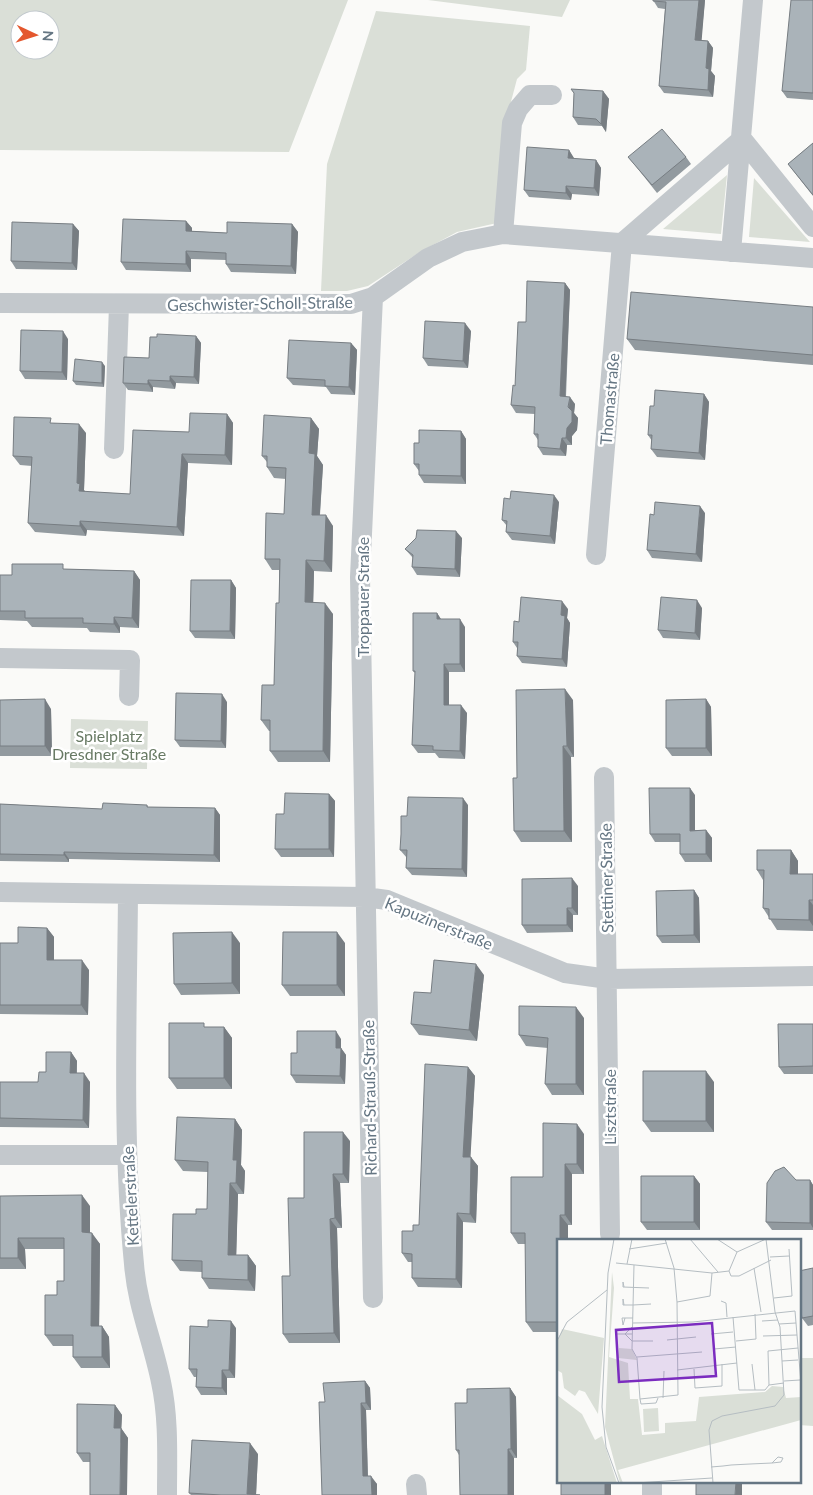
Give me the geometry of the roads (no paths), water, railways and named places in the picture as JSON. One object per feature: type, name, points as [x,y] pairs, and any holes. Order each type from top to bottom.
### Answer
[{"type":"street","points":[[731,252],[753,0]]},
{"type":"street","points":[[503,234],[512,123],[518,109],[530,95],[552,95]]},
{"type":"street","points":[[742,139],[813,227]]},
{"type":"street","points":[[622,243],[742,139]]},
{"type":"street","name":"Geschwister-Scholl-Straße","points":[[0,303],[120,305],[351,304],[373,297],[428,258],[462,242],[503,234],[813,258]]},
{"type":"street","name":"Thomastraße","points":[[596,555],[622,243]]},
{"type":"street","name":"Troppauer Straße","points":[[365,897],[360,577],[373,297]]},
{"type":"street","points":[[114,449],[120,305]]},
{"type":"street","points":[[0,658],[130,660],[129,696]]},
{"type":"street","name":"Stettiner Straße","points":[[604,777],[608,979]]},
{"type":"street","name":"Kapuzinerstraße","points":[[0,892],[365,897],[387,900],[565,973],[608,979],[813,976]]},
{"type":"street","name":"Kettelerstraße","points":[[128,894],[127,1155],[135,1279],[161,1382],[166,1421],[167,1495]]},
{"type":"street","name":"Richard-Strauß-Straße","points":[[365,897],[373,1298]]},
{"type":"street","name":"Lisztstraße","points":[[608,979],[610,1234]]},
{"type":"street","points":[[0,1155],[127,1155]]},
{"type":"street","points":[[652,1482],[652,1495]]},
{"type":"park label","name":"Spielplatz Dresdner Straße","points":[[109,744]]}]
